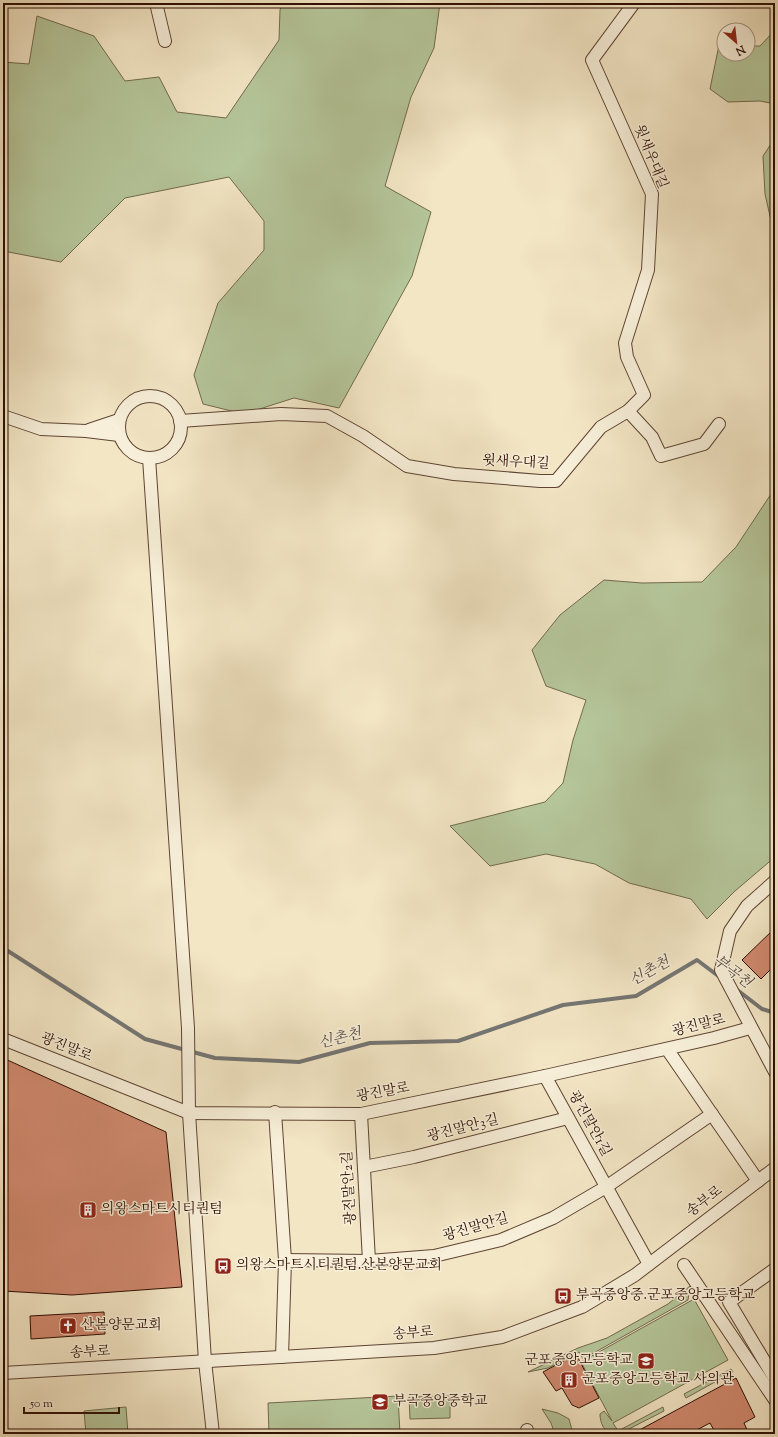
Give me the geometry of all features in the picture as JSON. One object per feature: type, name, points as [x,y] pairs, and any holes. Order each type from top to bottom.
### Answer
[{"type":"street","points":[[156,3],[165,41]]},
{"type":"street","name":"윗새우대길","points":[[180,421],[281,414],[328,416],[363,436],[407,466],[454,474],[540,481],[556,480],[601,427],[628,411],[644,395],[627,357],[625,343],[648,270],[652,194],[592,60],[634,3]]},
{"type":"street","points":[[145,396],[156,396],[166,400],[174,407],[180,421],[179,435],[175,444],[168,452],[159,456],[149,458],[140,456],[131,451],[124,444],[119,435],[120,420],[127,405],[135,399],[145,396]]},
{"type":"street","points":[[628,411],[652,437],[661,456],[704,444],[719,424]]},
{"type":"street","points":[[3,416],[41,429],[86,431],[119,435]]},
{"type":"street","points":[[86,431],[120,420]]},
{"type":"street","points":[[149,458],[188,1028],[189,1113],[205,1361],[213,1434]]},
{"type":"street","points":[[775,881],[746,906],[730,931],[721,970],[750,1028],[775,1072]]},
{"type":"street","name":"광진말로","points":[[3,1039],[189,1113],[275,1112],[361,1114],[545,1076],[667,1049],[750,1028]]},
{"type":"street","points":[[667,1049],[758,1181]]},
{"type":"street","name":"광진말안1길","points":[[545,1076],[649,1264]]},
{"type":"street","points":[[275,1112],[284,1260],[282,1357]]},
{"type":"street","name":"광진말안2길","points":[[361,1114],[369,1262]]},
{"type":"street","name":"광진말안길","points":[[284,1260],[369,1262],[434,1256],[501,1240],[553,1218],[606,1187],[712,1114]]},
{"type":"street","name":"광진말안3길","points":[[364,1167],[414,1157],[568,1118]]},
{"type":"street","name":"송부로","points":[[3,1373],[434,1348],[502,1337],[582,1307],[635,1275],[775,1168]]},
{"type":"street","points":[[684,1265],[775,1400]]},
{"type":"street","points":[[775,1269],[729,1302],[775,1379]]},
{"type":"green space","points":[[282,3],[440,3],[434,48],[411,97],[385,186],[431,212],[412,276],[339,408],[294,398],[244,414],[203,404],[194,375],[218,303],[264,250],[264,221],[229,177],[125,198],[61,262],[3,251],[3,62],[29,64],[37,16],[94,36],[125,81],[159,77],[177,112],[226,118],[279,40],[280,10]]},
{"type":"green space","points":[[775,30],[775,104],[760,101],[728,102],[710,89],[716,60],[716,62],[756,62],[756,46],[760,46]]},
{"type":"green space","points":[[775,138],[775,238],[765,194],[763,156]]},
{"type":"green space","points":[[775,488],[775,857],[735,891],[707,919],[691,899],[629,883],[595,864],[546,854],[490,866],[450,826],[545,802],[563,783],[573,740],[586,700],[546,686],[532,650],[560,615],[604,580],[642,583],[702,582],[736,547]]},
{"type":"green space","points":[[690,1286],[688,1300],[583,1359],[579,1352],[548,1368],[528,1372],[578,1348],[607,1338],[668,1304]]},
{"type":"green space","points":[[694,1299],[728,1360],[613,1423],[618,1431],[663,1407],[664,1411],[619,1434],[617,1431],[613,1434],[610,1433],[602,1424],[600,1414],[604,1411],[612,1421],[581,1362]]},
{"type":"green space","points":[[731,1369],[733,1372],[686,1398],[684,1394]]},
{"type":"green space","points":[[398,1396],[400,1434],[269,1434],[268,1403]]},
{"type":"green space","points":[[450,1396],[450,1418],[410,1419],[409,1397]]},
{"type":"green space","points":[[126,1407],[128,1434],[86,1434],[84,1411]]},
{"type":"green space","points":[[542,1409],[558,1413],[569,1419],[573,1434],[555,1434],[551,1423]]},
{"type":"building","points":[[775,928],[775,965],[761,979],[742,960]]},
{"type":"building","name":"의왕스마트시티퀀텀","points":[[3,1058],[166,1132],[182,1287],[72,1295],[3,1291]]},
{"type":"building","name":"산본양문교회","points":[[104,1312],[105,1334],[31,1339],[30,1316]]},
{"type":"building","name":"군포중앙고등학교 사의관","points":[[576,1354],[599,1398],[579,1408],[572,1405],[562,1388],[556,1391],[543,1372]]},
{"type":"building","points":[[736,1378],[755,1417],[744,1423],[749,1434],[716,1434],[710,1423],[689,1434],[632,1434]]},
{"type":"waterway","name":"신촌천","points":[[3,951],[8,951],[145,1039],[215,1058],[299,1062],[370,1043],[458,1041],[563,1005],[636,996],[697,960],[721,978]]},
{"type":"waterway","name":"부곡천","points":[[736,989],[762,1009],[775,1013]]},
{"type":"place","name":"의왕스마트시티퀀텀","points":[[88,1210]]},
{"type":"place","name":"의왕스마트시티퀀텀.산본양문교회","points":[[223,1266]]},
{"type":"place","name":"부곡중앙중.군포중앙고등학교","points":[[563,1296]]},
{"type":"place","name":"산본양문교회","points":[[68,1326]]},
{"type":"place","name":"군포중앙고등학교","points":[[646,1361]]},
{"type":"place","name":"군포중앙고등학교 사의관","points":[[569,1380]]},
{"type":"place","name":"부곡중앙중학교","points":[[380,1402]]}]
